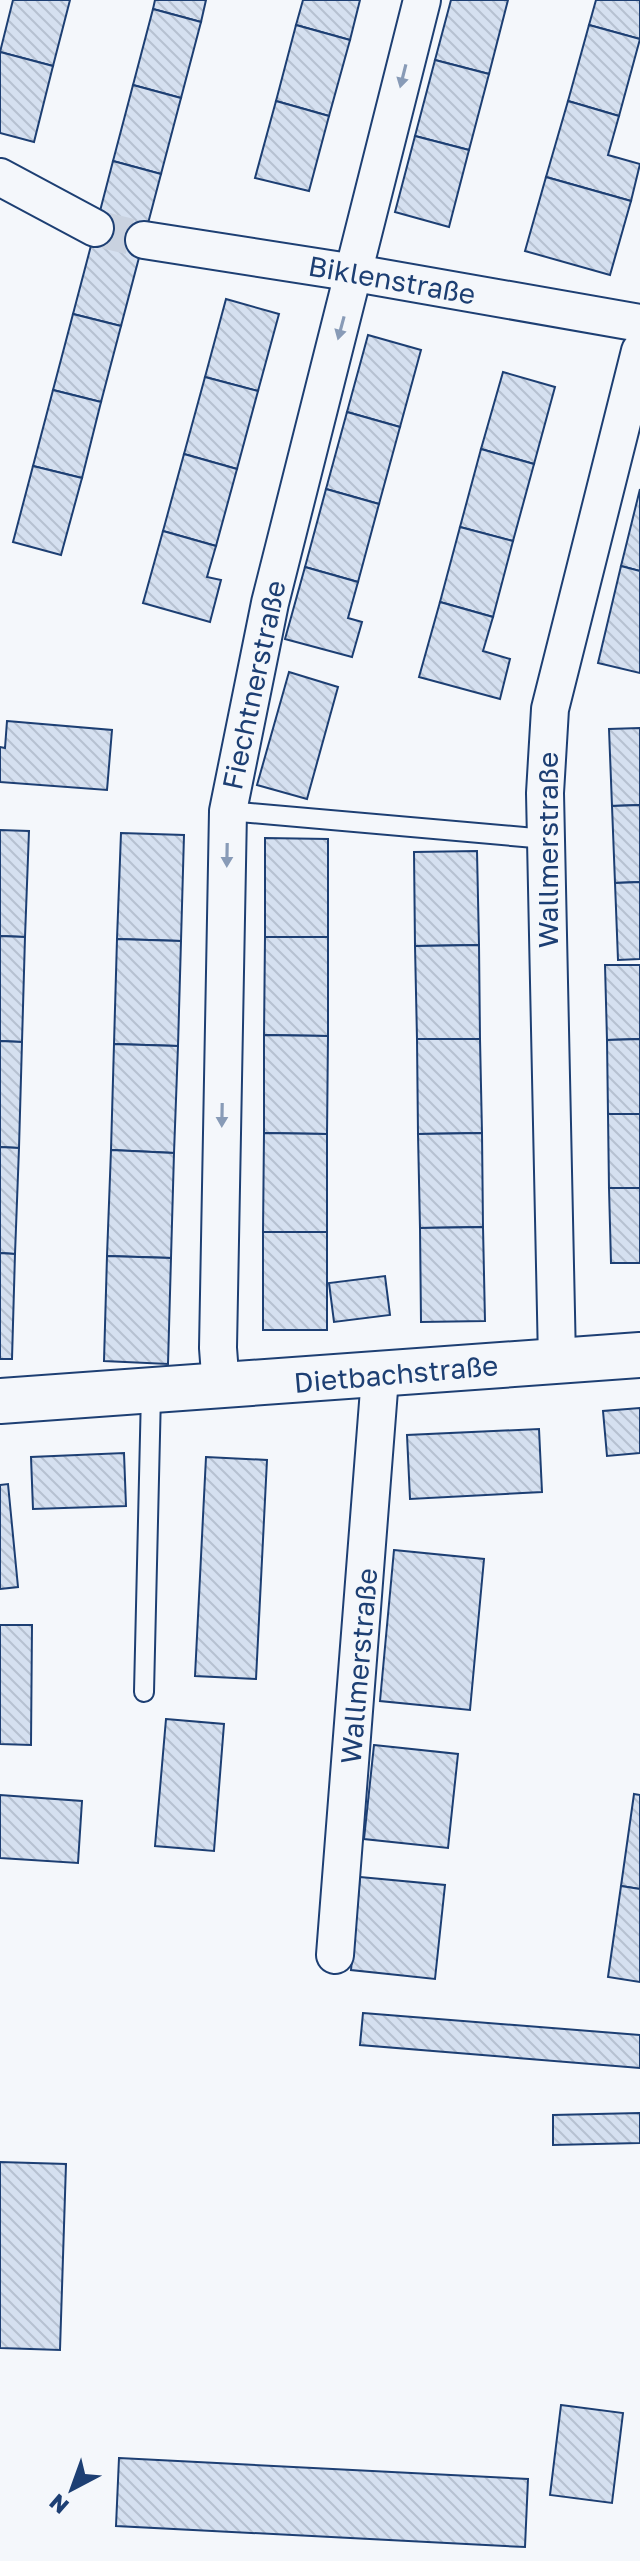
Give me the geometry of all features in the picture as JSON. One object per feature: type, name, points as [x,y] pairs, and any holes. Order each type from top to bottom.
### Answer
[{"type":"main road","name":"Dietbachstraße","points":[[0,1401],[380,1377],[640,1355]]},
{"type":"street","name":"Fiechtnerstraße","points":[[221,1388],[218,1333],[228,811],[270,603],[422,0]]},
{"type":"street","points":[[0,177],[95,228]]},
{"type":"street","name":"Biklenstraße","points":[[144,240],[640,323]]},
{"type":"street","name":"Wallmerstraße","points":[[557,1360],[546,839],[550,709],[640,351]]},
{"type":"street","name":"Wallmerstraße","points":[[335,1955],[380,1377]]},
{"type":"lane","points":[[228,811],[546,839]]},
{"type":"lane","points":[[144,1692],[151,1393]]},
{"type":"building","points":[[13,0],[70,0],[53,66],[0,52]]},
{"type":"building","points":[[155,0],[206,0],[201,22],[153,9]]},
{"type":"building","points":[[303,0],[360,0],[350,40],[296,25]]},
{"type":"building","points":[[451,0],[508,0],[489,74],[435,60]]},
{"type":"building","points":[[596,0],[640,0],[640,39],[589,25]]},
{"type":"building","points":[[153,9],[201,22],[181,98],[133,85]]},
{"type":"building","points":[[296,25],[350,40],[329,116],[276,101]]},
{"type":"building","points":[[589,25],[640,39],[619,116],[568,101]]},
{"type":"building","points":[[0,52],[53,66],[34,142],[0,133]]},
{"type":"building","points":[[435,60],[489,74],[469,150],[415,136]]},
{"type":"building","points":[[133,85],[181,98],[161,174],[113,161]]},
{"type":"building","points":[[276,101],[329,116],[309,191],[255,178]]},
{"type":"building","points":[[568,101],[619,116],[608,155],[640,164],[631,201],[546,177]]},
{"type":"building","points":[[415,136],[469,150],[449,227],[395,212]]},
{"type":"building","points":[[113,161],[161,174],[141,250],[93,238]]},
{"type":"building","points":[[546,177],[631,201],[610,275],[525,251]]},
{"type":"building","points":[[93,238],[141,250],[121,326],[73,314]]},
{"type":"building","points":[[226,299],[279,314],[258,391],[205,377]]},
{"type":"building","points":[[73,314],[121,326],[101,402],[53,390]]},
{"type":"building","points":[[368,335],[421,350],[400,427],[347,412]]},
{"type":"building","points":[[503,372],[555,387],[534,464],[481,449]]},
{"type":"building","points":[[205,377],[258,391],[237,469],[184,454]]},
{"type":"building","points":[[53,390],[101,402],[82,478],[33,466]]},
{"type":"building","points":[[347,412],[400,427],[379,504],[326,489]]},
{"type":"building","points":[[481,449],[534,464],[513,541],[460,527]]},
{"type":"building","points":[[184,454],[237,469],[216,546],[163,531]]},
{"type":"building","points":[[33,466],[82,478],[61,555],[13,542]]},
{"type":"building","points":[[326,489],[379,504],[358,582],[305,567]]},
{"type":"building","points":[[640,489],[640,571],[621,566]]},
{"type":"building","points":[[460,527],[513,541],[493,617],[440,602]]},
{"type":"building","points":[[163,531],[216,546],[207,577],[221,580],[210,622],[143,603]]},
{"type":"building","points":[[621,566],[640,571],[640,673],[598,663]]},
{"type":"building","points":[[305,567],[358,582],[348,618],[362,622],[352,657],[285,639]]},
{"type":"building","points":[[440,602],[493,617],[483,651],[510,659],[500,699],[419,677]]},
{"type":"building","points":[[289,672],[338,687],[307,799],[257,785]]},
{"type":"building","points":[[7,721],[112,730],[107,790],[0,782],[0,747],[5,748]]},
{"type":"building","points":[[640,728],[640,805],[612,806],[609,729]]},
{"type":"building","points":[[640,805],[640,882],[615,883],[612,806]]},
{"type":"building","points":[[0,830],[29,831],[25,937],[0,936]]},
{"type":"building","points":[[121,833],[184,835],[181,941],[117,939]]},
{"type":"building","points":[[265,838],[328,839],[328,937],[265,937]]},
{"type":"building","points":[[477,851],[479,945],[415,946],[414,852]]},
{"type":"building","points":[[640,882],[640,959],[618,960],[615,883]]},
{"type":"building","points":[[0,936],[25,937],[22,1042],[0,1041]]},
{"type":"building","points":[[265,937],[328,937],[328,1036],[264,1035]]},
{"type":"building","points":[[117,939],[181,941],[178,1046],[114,1044]]},
{"type":"building","points":[[479,945],[480,1039],[417,1039],[415,946]]},
{"type":"building","points":[[605,965],[640,965],[640,1039],[607,1040]]},
{"type":"building","points":[[264,1035],[328,1036],[327,1134],[264,1133]]},
{"type":"building","points":[[417,1039],[480,1039],[482,1133],[418,1134]]},
{"type":"building","points":[[640,1039],[640,1114],[608,1114],[607,1040]]},
{"type":"building","points":[[0,1041],[22,1042],[19,1148],[0,1147]]},
{"type":"building","points":[[114,1044],[178,1046],[174,1153],[111,1150]]},
{"type":"building","points":[[608,1114],[640,1114],[640,1188],[609,1188]]},
{"type":"building","points":[[264,1133],[327,1134],[327,1232],[263,1232]]},
{"type":"building","points":[[482,1133],[483,1227],[420,1228],[418,1134]]},
{"type":"building","points":[[0,1147],[19,1148],[15,1254],[0,1253]]},
{"type":"building","points":[[111,1150],[174,1153],[171,1258],[107,1256]]},
{"type":"building","points":[[609,1188],[640,1188],[640,1263],[611,1263]]},
{"type":"building","points":[[483,1227],[485,1321],[421,1322],[420,1228]]},
{"type":"building","points":[[263,1232],[327,1232],[327,1330],[263,1330]]},
{"type":"building","points":[[0,1253],[15,1254],[12,1359],[0,1359]]},
{"type":"building","points":[[107,1256],[171,1258],[168,1364],[104,1361]]},
{"type":"building","points":[[385,1276],[390,1315],[334,1322],[329,1283]]},
{"type":"building","points":[[640,1408],[640,1453],[607,1456],[603,1411]]},
{"type":"building","points":[[539,1429],[542,1492],[410,1499],[407,1435]]},
{"type":"building","points":[[124,1453],[126,1506],[33,1509],[31,1457]]},
{"type":"building","points":[[206,1457],[267,1460],[256,1679],[195,1676]]},
{"type":"building","points":[[8,1484],[18,1587],[0,1589],[0,1485]]},
{"type":"building","points":[[394,1550],[484,1559],[470,1710],[380,1701]]},
{"type":"building","points":[[0,1625],[32,1625],[31,1745],[0,1744]]},
{"type":"building","points":[[166,1719],[224,1724],[214,1851],[155,1846]]},
{"type":"building","points":[[374,1745],[458,1754],[448,1848],[364,1839]]},
{"type":"building","points":[[634,1794],[640,1795],[640,1889],[621,1886]]},
{"type":"building","points":[[0,1795],[82,1801],[78,1863],[0,1858]]},
{"type":"building","points":[[360,1877],[445,1885],[435,1979],[351,1970]]},
{"type":"building","points":[[621,1886],[640,1889],[640,1982],[608,1977]]},
{"type":"building","points":[[363,2013],[640,2035],[640,2068],[360,2045]]},
{"type":"building","points":[[640,2113],[640,2143],[553,2145],[553,2115]]},
{"type":"building","points":[[0,2162],[66,2164],[60,2350],[0,2348]]},
{"type":"building","points":[[561,2405],[623,2413],[612,2503],[550,2495]]},
{"type":"building","points":[[119,2458],[528,2479],[525,2547],[116,2526]]},
{"type":"tunnel","points":[[95,228],[144,240]]}]
